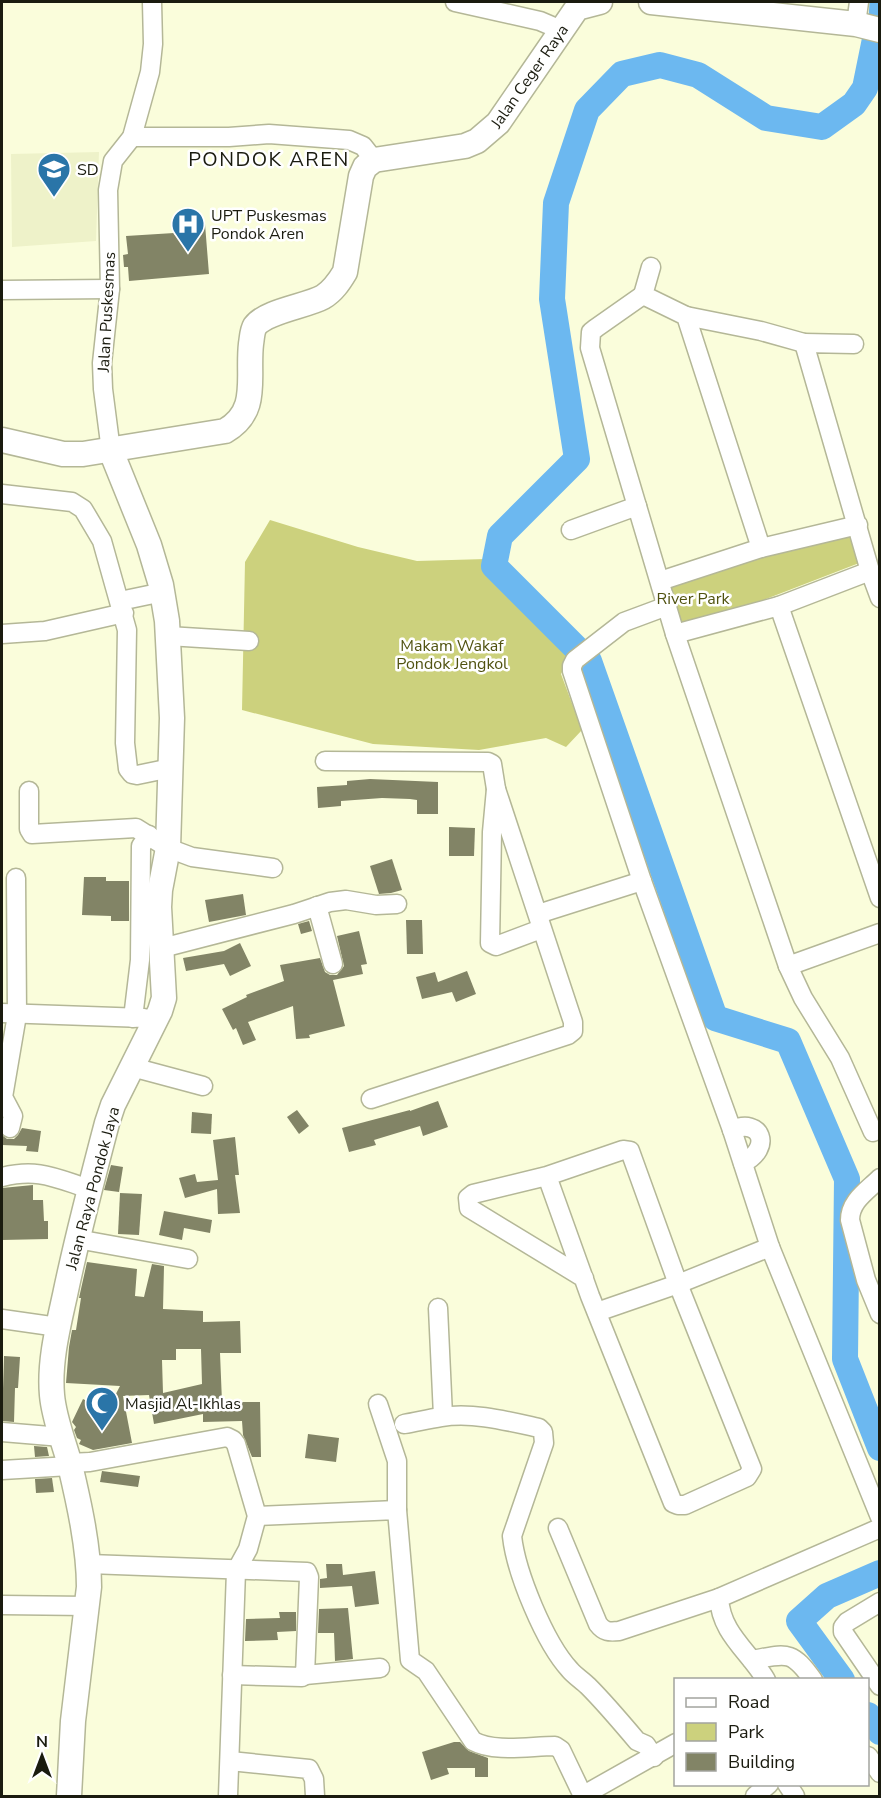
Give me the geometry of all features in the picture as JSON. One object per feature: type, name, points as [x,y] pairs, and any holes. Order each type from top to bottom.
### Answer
[{"type":"main road","points":[[662,2],[864,20]]},
{"type":"main road","name":"Jalan Ceger Raya","points":[[374,160],[465,146],[477,141],[498,123],[561,30],[584,4]]},
{"type":"main road","points":[[2,441],[63,454],[83,454],[225,431],[241,419],[249,401],[250,350],[255,326],[272,315],[324,296],[338,283],[345,272],[361,176],[365,167],[374,160]]},
{"type":"main road","name":"Jalan Raya Pondok Jaya","points":[[69,1797],[89,1564],[52,1394],[54,1357],[58,1327],[77,1239],[107,1122],[132,1067],[149,1016],[164,998],[158,841],[171,768],[172,718],[168,636],[163,592],[149,545],[111,451]]},
{"type":"street","name":"Jalan Puskesmas","points":[[111,451],[102,363],[110,289],[109,175],[114,161],[132,137],[150,72],[153,44],[152,2]]},
{"type":"street","points":[[455,2],[540,21],[561,30]]},
{"type":"street","points":[[132,137],[229,137],[269,134],[349,140],[363,146],[374,160]]},
{"type":"street","points":[[651,267],[643,295],[591,332],[590,348],[675,634],[788,966],[803,998],[840,1058],[873,1132]]},
{"type":"street","points":[[2,290],[110,289]]},
{"type":"street","points":[[643,295],[686,316],[761,331],[804,344],[854,344]]},
{"type":"street","points":[[686,316],[761,548]]},
{"type":"street","points":[[804,344],[879,598]]},
{"type":"street","points":[[2,494],[72,502],[83,509],[102,541],[127,630],[124,743],[128,770],[137,776],[171,768]]},
{"type":"street","points":[[571,530],[637,506]]},
{"type":"street","points":[[660,581],[761,548],[858,525]]},
{"type":"street","points":[[675,634],[779,606],[870,571]]},
{"type":"street","points":[[2,634],[45,631],[163,592]]},
{"type":"street","points":[[667,606],[624,622],[575,660],[572,671],[642,882],[732,1130],[770,1247],[879,1518]]},
{"type":"street","points":[[779,606],[879,898]]},
{"type":"street","points":[[168,636],[249,641]]},
{"type":"street","points":[[326,761],[488,762],[492,764],[496,789],[492,832],[490,943],[496,946],[540,922],[642,882]]},
{"type":"street","points":[[371,1099],[568,1035],[573,1031],[573,1022],[496,789]]},
{"type":"street","points":[[29,791],[29,829],[32,834],[136,828],[192,857],[273,868]]},
{"type":"street","points":[[9,1014],[149,1016],[140,960],[141,846],[158,841]]},
{"type":"street","points":[[10,1128],[13,1116],[3,1097],[16,878]]},
{"type":"street","points":[[162,948],[346,900],[375,905],[397,904]]},
{"type":"street","points":[[317,906],[333,964]]},
{"type":"street","points":[[788,966],[879,933]]},
{"type":"street","points":[[132,1067],[203,1086]]},
{"type":"street","points":[[732,1130],[740,1127],[749,1128],[757,1132],[761,1139],[756,1155],[743,1163]]},
{"type":"street","points":[[547,1176],[597,1312],[673,1503],[685,1504],[747,1477],[752,1469],[678,1284],[630,1151],[623,1150],[547,1176],[473,1194],[468,1198],[469,1208],[584,1278]]},
{"type":"street","points":[[2,1177],[36,1172],[90,1189]]},
{"type":"street","points":[[879,1178],[854,1202],[850,1211],[850,1220],[873,1278],[879,1314]]},
{"type":"street","points":[[77,1239],[188,1259]]},
{"type":"street","points":[[597,1312],[678,1284],[770,1247]]},
{"type":"street","points":[[438,1308],[443,1416]]},
{"type":"street","points":[[2,1319],[58,1327]]},
{"type":"street","points":[[378,1404],[397,1461],[397,1510],[410,1660],[426,1671],[472,1741],[479,1745],[504,1747],[555,1746],[561,1750],[582,1796],[651,1759],[674,1744]]},
{"type":"street","points":[[404,1424],[443,1416],[498,1418],[539,1428],[543,1432],[544,1443],[512,1536],[514,1551],[552,1645],[570,1670],[637,1741],[646,1745],[651,1759]]},
{"type":"street","points":[[2,1432],[62,1437]]},
{"type":"street","points":[[2,1470],[69,1465],[230,1438],[236,1444],[257,1516],[248,1549],[236,1570],[228,1797]]},
{"type":"street","points":[[257,1516],[397,1510]]},
{"type":"street","points":[[558,1528],[598,1624],[608,1632],[619,1631],[719,1598],[879,1528]]},
{"type":"street","points":[[89,1564],[236,1570],[304,1570],[309,1574],[305,1675]]},
{"type":"street","points":[[719,1598],[724,1623],[735,1642],[765,1678]]},
{"type":"street","points":[[879,1602],[847,1622],[843,1627],[844,1636],[879,1686]]},
{"type":"street","points":[[2,1605],[87,1606]]},
{"type":"street","points":[[752,1660],[788,1655],[796,1658],[812,1678]]},
{"type":"street","points":[[232,1675],[302,1677],[380,1668]]},
{"type":"street","points":[[869,1759],[879,1773]]},
{"type":"street","points":[[230,1761],[309,1769],[314,1779],[315,1797]]},
{"type":"street","points":[[755,1797],[768,1786]]},
{"type":"shaded area","name":"SD","points":[[99,152],[96,241],[12,247],[11,154]]},
{"type":"green space","name":"Makam Wakaf Pondok Jengkol","points":[[270,520],[358,547],[417,561],[486,559],[579,640],[561,674],[582,730],[566,747],[546,738],[479,750],[373,744],[242,710],[245,562]]},
{"type":"green space","name":"River Park","points":[[858,525],[867,560],[675,634],[660,581]]},
{"type":"building","points":[[205,224],[209,274],[129,281],[128,267],[124,267],[123,255],[128,254],[126,236],[174,233],[174,227]]},
{"type":"building","points":[[370,779],[438,782],[438,814],[417,814],[417,800],[410,799],[382,798],[341,801],[341,806],[318,808],[317,787],[347,785],[347,781]]},
{"type":"building","points":[[449,827],[475,828],[474,856],[449,856]]},
{"type":"building","points":[[392,859],[402,890],[379,894],[370,866]]},
{"type":"building","points":[[84,877],[106,877],[106,881],[129,881],[129,921],[111,921],[111,916],[82,915]]},
{"type":"building","points":[[243,894],[246,915],[209,922],[205,900]]},
{"type":"building","points":[[406,920],[422,920],[423,954],[407,954]]},
{"type":"building","points":[[309,921],[312,931],[301,934],[298,924]]},
{"type":"building","points":[[359,931],[367,964],[361,965],[363,974],[333,980],[345,1026],[309,1035],[310,1038],[296,1039],[293,1006],[248,1022],[256,1040],[243,1045],[236,1028],[233,1030],[222,1009],[247,997],[246,995],[284,981],[280,965],[320,958],[325,972],[337,975],[344,966],[337,936]]},
{"type":"building","points":[[240,943],[251,966],[230,976],[224,964],[186,971],[183,958],[224,951]]},
{"type":"building","points":[[467,971],[476,994],[456,1002],[452,992],[422,999],[416,977],[435,972],[438,982]]},
{"type":"building","points":[[438,1101],[448,1127],[423,1136],[420,1126],[374,1140],[376,1145],[349,1152],[342,1128],[410,1111]]},
{"type":"building","points":[[297,1110],[309,1126],[299,1134],[287,1117]]},
{"type":"building","points":[[192,1112],[212,1114],[211,1134],[191,1133]]},
{"type":"building","points":[[22,1128],[41,1131],[38,1152],[26,1151],[27,1146],[2,1145],[2,1135],[7,1139],[14,1139]]},
{"type":"building","points":[[235,1137],[239,1175],[235,1175],[240,1213],[218,1214],[217,1189],[185,1198],[179,1178],[195,1174],[197,1182],[218,1180],[213,1140]]},
{"type":"building","points":[[111,1165],[123,1167],[119,1192],[104,1190]]},
{"type":"building","points":[[33,1185],[33,1200],[43,1200],[44,1221],[48,1221],[48,1239],[2,1240],[2,1188]]},
{"type":"building","points":[[120,1193],[142,1194],[139,1235],[118,1234]]},
{"type":"building","points":[[164,1211],[212,1220],[210,1233],[184,1228],[182,1240],[159,1235]]},
{"type":"building","points":[[87,1262],[137,1269],[135,1296],[144,1297],[152,1264],[164,1266],[163,1309],[203,1311],[203,1322],[240,1321],[241,1353],[220,1353],[222,1402],[260,1402],[261,1457],[252,1457],[243,1435],[242,1421],[203,1422],[203,1414],[154,1424],[149,1395],[123,1396],[132,1443],[93,1450],[79,1444],[81,1440],[77,1438],[74,1430],[76,1427],[72,1422],[83,1399],[107,1411],[120,1386],[66,1383],[69,1347],[72,1330],[76,1330],[81,1298],[79,1298]],"holes":[[[176,1349],[201,1349],[202,1384],[163,1393],[162,1360],[176,1360]]]},
{"type":"building","points":[[4,1356],[20,1357],[18,1388],[15,1388],[14,1422],[2,1421]]},
{"type":"building","points":[[308,1434],[339,1438],[336,1462],[305,1458]]},
{"type":"building","points":[[34,1446],[47,1447],[49,1456],[35,1457]]},
{"type":"building","points":[[102,1471],[140,1476],[138,1487],[100,1482]]},
{"type":"building","points":[[52,1478],[54,1492],[36,1493],[35,1479]]},
{"type":"building","points":[[326,1564],[342,1564],[343,1575],[375,1571],[379,1604],[355,1607],[352,1586],[320,1588],[320,1579],[327,1578]]},
{"type":"building","points":[[348,1608],[353,1659],[335,1661],[334,1633],[318,1633],[319,1609]]},
{"type":"building","points":[[279,1612],[296,1612],[296,1631],[277,1632],[278,1640],[245,1641],[246,1619],[280,1618]]},
{"type":"building","points":[[460,1742],[469,1751],[488,1758],[488,1777],[475,1777],[475,1768],[447,1768],[449,1774],[431,1780],[422,1752]]},
{"type":"waterway","points":[[875,37],[877,2]]},
{"type":"waterway","points":[[875,39],[865,88],[854,104],[822,127],[766,118],[698,75],[660,65],[622,74],[587,110],[556,203],[552,299],[577,459],[500,536],[494,566],[589,661],[715,1018],[788,1041],[847,1179],[845,1359],[880,1448]]},
{"type":"waterway","points":[[841,1678],[799,1621],[827,1596],[880,1573]]},
{"type":"waterway","points":[[869,1716],[880,1732]]},
{"type":"place","name":"SD","points":[[54,198]]},
{"type":"place","name":"UPT Puskesmas Pondok Aren","points":[[188,253]]},
{"type":"place","name":"Masjid Al-Ikhlas","points":[[102,1432]]},
{"type":"district","name":"PONDOK AREN","points":[[269,159]]}]
